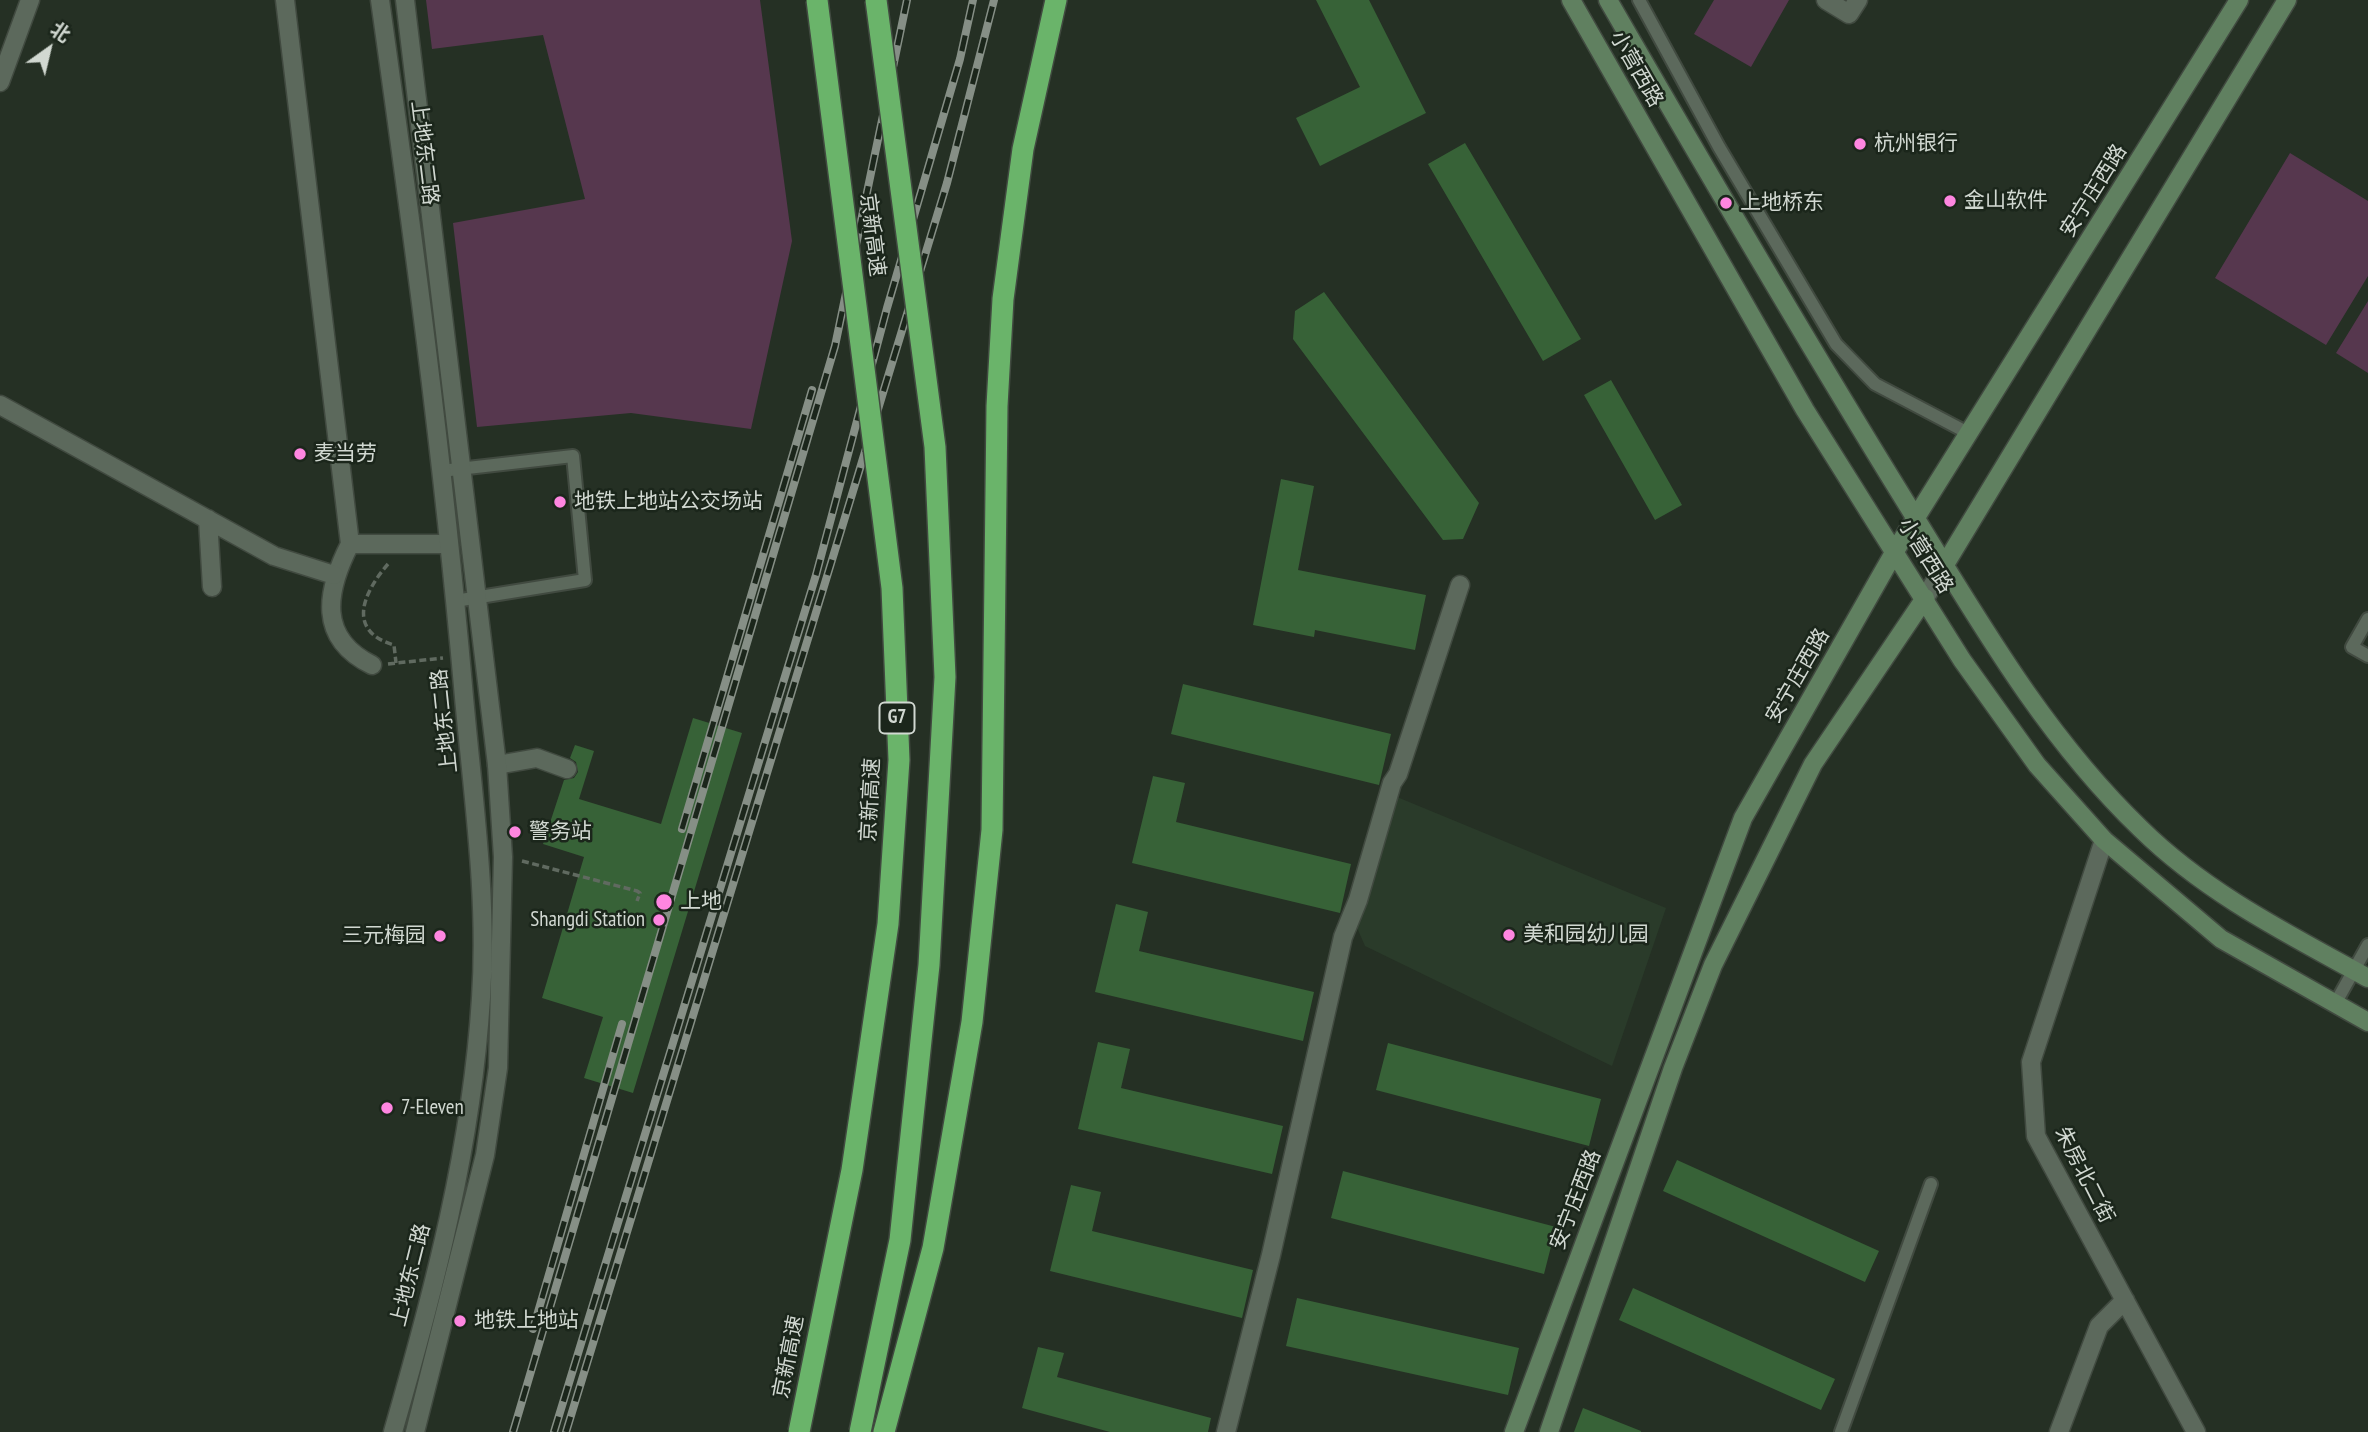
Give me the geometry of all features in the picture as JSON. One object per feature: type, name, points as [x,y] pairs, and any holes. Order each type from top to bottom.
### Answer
[{"type":"highway","name":"京新高速","points":[[799,1432],[852,1170],[888,924],[899,760],[892,588],[817,0]]},
{"type":"highway","name":"京新高速","points":[[860,1432],[886,1317],[906,1187],[929,965],[945,677],[934,447],[876,0]]},
{"type":"highway","points":[[884,1432],[933,1248],[972,1022],[992,830],[997,406],[1003,299],[1023,149],[1056,0]]},
{"type":"main road","name":"小营西路","points":[[1571,0],[1805,410],[1962,660],[2037,765],[2104,840],[2221,939],[2368,1022]]},
{"type":"main road","name":"小营西路","points":[[1608,0],[1985,635],[2061,739],[2141,830],[2242,909],[2361,974]]},
{"type":"main road","name":"安宁庄西路","points":[[1514,1432],[1744,818],[1895,551],[2239,0]]},
{"type":"main road","points":[[1944,566],[2287,0]]},
{"type":"main road","points":[[1549,1432],[1673,1068],[1713,965],[1813,764],[1925,598]]},
{"type":"street","points":[[0,82],[30,0]]},
{"type":"street","points":[[285,0],[349,544],[334,575],[330,620],[352,655],[372,665]]},
{"type":"street","name":"上地东二路","points":[[380,0],[441,471],[481,859],[484,940],[481,1000],[463,1155],[393,1432]]},
{"type":"street","name":"上地东二路","points":[[405,0],[497,765],[503,856],[498,1068],[491,1124],[460,1260],[415,1432]]},
{"type":"street","points":[[1826,0],[1849,14],[1858,0]]},
{"type":"street","points":[[0,405],[274,556],[334,575]]},
{"type":"street","points":[[208,519],[212,587]]},
{"type":"street","points":[[349,544],[449,544]]},
{"type":"street","points":[[1925,598],[1944,566]]},
{"type":"street","points":[[1226,1432],[1271,1255],[1343,937],[1460,585]]},
{"type":"street","points":[[497,765],[537,758],[567,769]]},
{"type":"street","name":"朱房北二街","points":[[2104,840],[2031,1062],[2036,1136],[2196,1432]]},
{"type":"street","points":[[2059,1432],[2099,1326],[2125,1300]]},
{"type":"lane","points":[[1639,0],[1719,148],[1836,344],[1875,384],[1970,434]]},
{"type":"lane","points":[[1700,159],[1719,148]]},
{"type":"lane","points":[[441,471],[573,456],[585,580],[455,601]]},
{"type":"lane","points":[[2368,619],[2352,647],[2368,656]]},
{"type":"lane","points":[[2335,1004],[2361,974],[2368,944]]},
{"type":"lane","points":[[1841,1432],[1931,1184]]},
{"type":"path","points":[[397,544],[396,555],[371,586],[363,609],[365,628],[377,640],[394,646],[397,663]]},
{"type":"path","points":[[372,665],[461,656]]},
{"type":"path","points":[[503,856],[637,891],[640,893],[637,901]]},
{"type":"shaded area","points":[[426,0],[760,0],[792,241],[751,429],[631,413],[477,427],[453,223],[585,199],[543,35],[432,49]]},
{"type":"shaded area","points":[[1714,0],[1789,0],[1751,67],[1694,34]]},
{"type":"shaded area","points":[[2290,153],[2368,201],[2368,276],[2326,345],[2215,278]]},
{"type":"shaded area","points":[[2368,301],[2368,373],[2336,353]]},
{"type":"shaded area","name":"美和园幼儿园","points":[[1397,797],[1666,908],[1612,1066],[1365,946],[1355,923]]},
{"type":"building","points":[[1316,0],[1369,0],[1426,113],[1320,166],[1296,118],[1360,87]]},
{"type":"building","points":[[1465,143],[1581,339],[1543,361],[1428,164]]},
{"type":"building","points":[[1324,292],[1479,503],[1463,539],[1443,540],[1293,339],[1295,311]]},
{"type":"building","points":[[1611,380],[1682,505],[1655,520],[1584,395]]},
{"type":"building","points":[[1281,479],[1314,486],[1298,570],[1426,595],[1415,650],[1315,630],[1314,637],[1253,625]]},
{"type":"building","points":[[1183,684],[1391,734],[1379,785],[1171,734]]},
{"type":"building","points":[[693,718],[742,733],[633,1093],[584,1078],[603,1017],[542,998],[584,857],[543,844],[564,780],[574,778],[578,772],[576,762],[570,758],[575,745],[594,751],[579,799],[661,824]]},
{"type":"building","points":[[1153,776],[1185,783],[1176,822],[1351,864],[1340,913],[1132,863]]},
{"type":"building","points":[[1116,904],[1148,912],[1139,951],[1314,992],[1303,1041],[1095,992]]},
{"type":"building","points":[[1098,1042],[1130,1049],[1121,1088],[1283,1126],[1272,1174],[1078,1129]]},
{"type":"building","points":[[1388,1043],[1601,1099],[1589,1146],[1376,1090]]},
{"type":"building","points":[[1677,1160],[1879,1251],[1865,1282],[1663,1191]]},
{"type":"building","points":[[1343,1171],[1556,1227],[1544,1274],[1331,1218]]},
{"type":"building","points":[[1071,1185],[1101,1192],[1092,1231],[1253,1270],[1242,1318],[1050,1271]]},
{"type":"building","points":[[1633,1288],[1835,1379],[1821,1410],[1619,1320]]},
{"type":"building","points":[[1297,1298],[1519,1348],[1508,1395],[1286,1346]]},
{"type":"building","points":[[1038,1347],[1064,1353],[1057,1377],[1211,1418],[1208,1432],[1110,1432],[1022,1408]]},
{"type":"building","points":[[1583,1408],[1641,1431],[1641,1432],[1574,1432]]},
{"type":"railway","points":[[513,1432],[835,346],[907,0]]},
{"type":"railway","points":[[554,1432],[816,575],[887,308],[960,59],[973,0]]},
{"type":"railway","points":[[566,1432],[947,183],[994,0]]},
{"type":"railway","points":[[682,829],[812,390]]},
{"type":"railway","points":[[533,1329],[622,1024]]},
{"type":"place","name":"杭州银行","points":[[1860,144]]},
{"type":"place","name":"金山软件","points":[[1950,201]]},
{"type":"place","name":"上地桥东","points":[[1726,203]]},
{"type":"place","name":"麦当劳","points":[[300,454]]},
{"type":"place","name":"地铁上地站公交场站","points":[[560,502]]},
{"type":"place","name":"警务站","points":[[515,832]]},
{"type":"place","name":"上地","points":[[664,902]]},
{"type":"place","name":"Shangdi Station","points":[[659,920]]},
{"type":"place","name":"美和园幼儿园","points":[[1509,935]]},
{"type":"place","name":"三元梅园","points":[[440,936]]},
{"type":"place","name":"7-Eleven","points":[[387,1108]]},
{"type":"place","name":"地铁上地站","points":[[460,1321]]}]
